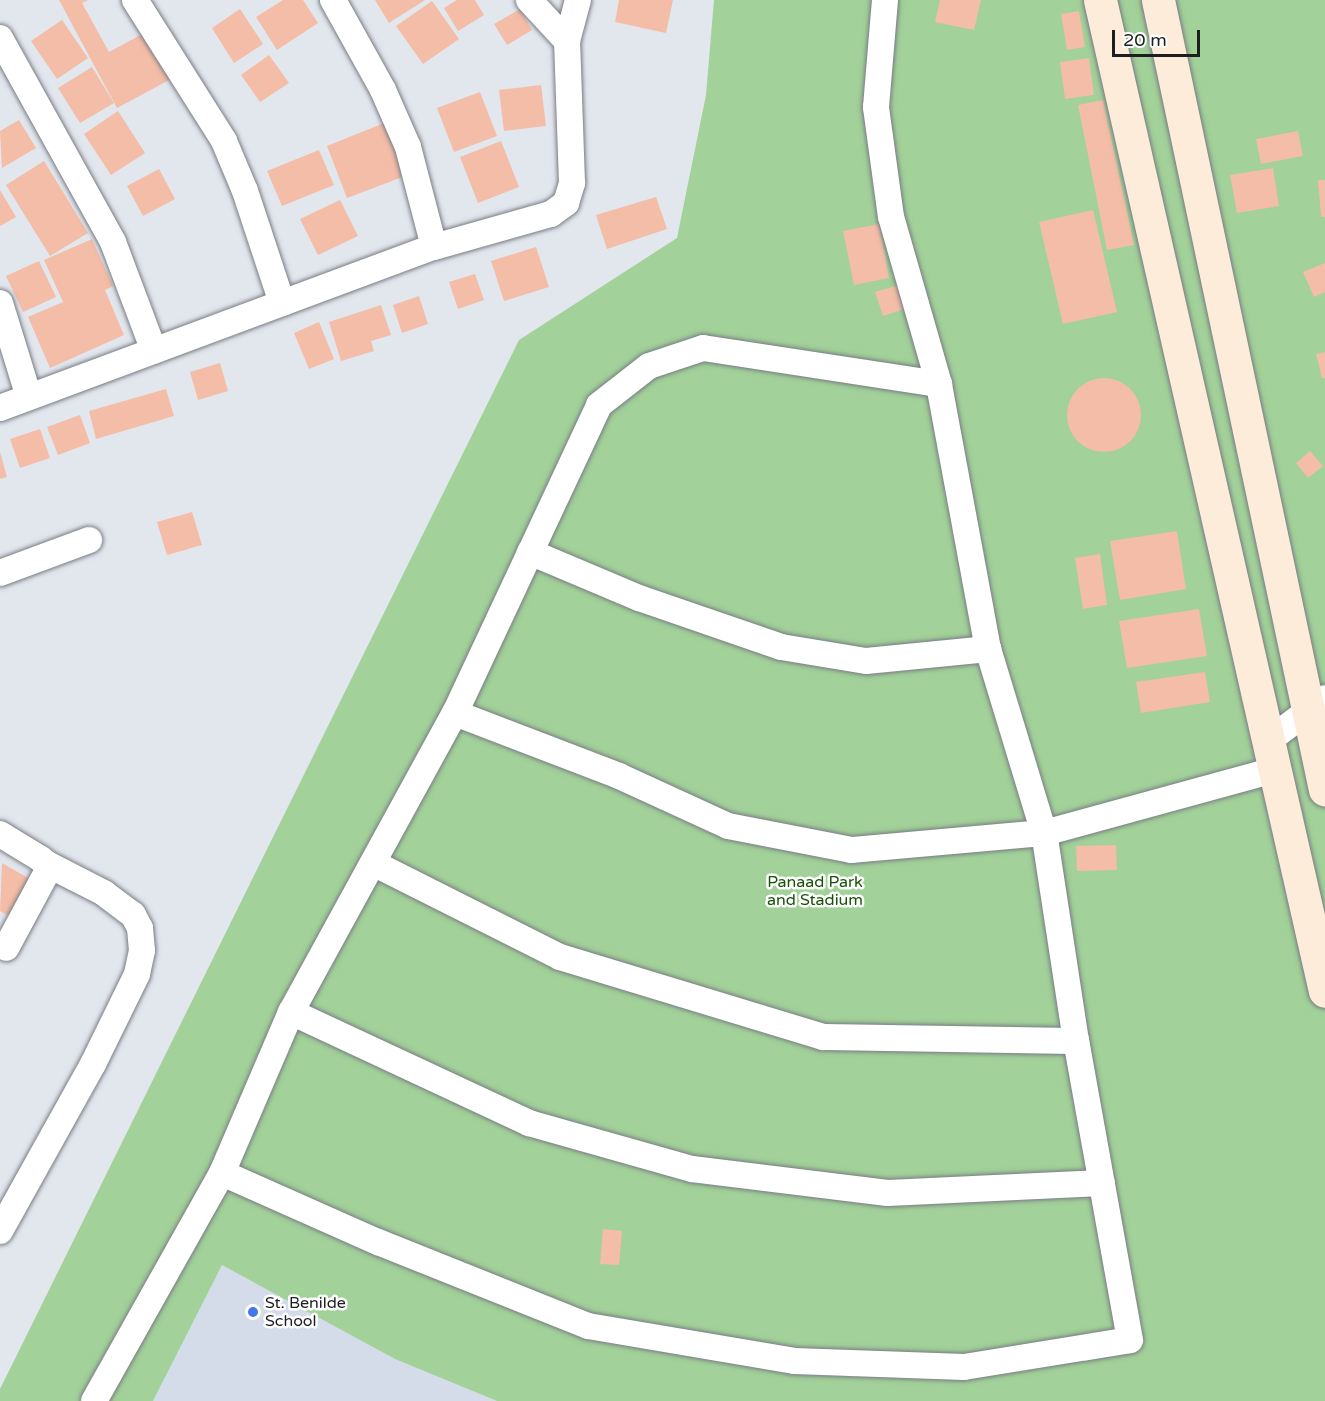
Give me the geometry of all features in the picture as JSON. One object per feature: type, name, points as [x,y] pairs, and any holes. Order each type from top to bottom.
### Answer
[{"type":"street","points":[[135,0],[224,141],[245,191],[282,303]]},
{"type":"street","points":[[333,0],[383,90],[408,147],[434,248]]},
{"type":"street","points":[[529,0],[567,41]]},
{"type":"street","points":[[0,408],[434,248],[551,214],[566,203],[572,183],[567,41],[578,0]]},
{"type":"street","points":[[222,1173],[378,1242],[588,1326],[794,1361],[964,1367],[1130,1340],[1076,1041],[1044,833],[988,649],[939,384],[891,217],[876,107],[885,0]]},
{"type":"street","points":[[1100,0],[1325,991]]},
{"type":"street","points":[[1158,0],[1316,705],[1325,790]]},
{"type":"street","points":[[0,38],[113,242],[154,351]]},
{"type":"street","points":[[0,303],[29,397]]},
{"type":"street","points":[[94,1401],[222,1173],[291,1012],[456,712],[599,405],[650,366],[703,348],[939,384]]},
{"type":"street","points":[[0,573],[89,540]]},
{"type":"street","points":[[530,552],[639,598],[781,647],[866,660],[988,649]]},
{"type":"street","points":[[456,712],[619,776],[728,826],[852,850],[1044,833],[1271,756],[1316,705]]},
{"type":"street","points":[[0,834],[47,864],[104,893],[133,915],[140,928],[142,951],[137,974],[93,1064],[0,1231]]},
{"type":"street","points":[[373,863],[560,957],[823,1037],[1076,1041]]},
{"type":"street","points":[[6,948],[48,872],[47,864]]},
{"type":"street","points":[[291,1012],[529,1123],[692,1169],[888,1193],[1102,1184]]},
{"type":"shaded area","name":"St. Benilde School","points":[[222,1265],[395,1359],[497,1401],[153,1401]]},
{"type":"green space","name":"Panaad Park and Stadium","points":[[714,0],[1325,0],[1325,1401],[497,1401],[395,1359],[222,1265],[153,1401],[0,1401],[0,1389],[519,340],[677,238],[706,95]]},
{"type":"building","points":[[59,0],[88,0],[82,3],[109,52],[146,32],[171,79],[117,108]]},
{"type":"building","points":[[283,0],[303,0],[318,23],[277,50],[256,17]]},
{"type":"building","points":[[375,0],[425,0],[389,23]]},
{"type":"building","points":[[457,0],[475,0],[484,15],[458,31],[444,8]]},
{"type":"building","points":[[619,0],[673,0],[666,33],[615,22]]},
{"type":"building","points":[[940,0],[981,0],[974,30],[935,22]]},
{"type":"building","points":[[432,1],[459,39],[423,64],[396,26]]},
{"type":"building","points":[[240,9],[263,44],[234,63],[212,28]]},
{"type":"building","points":[[520,9],[532,30],[507,45],[494,24]]},
{"type":"building","points":[[1079,11],[1085,47],[1067,50],[1061,14]]},
{"type":"building","points":[[62,20],[88,58],[57,79],[31,41]]},
{"type":"building","points":[[269,55],[289,83],[260,102],[241,75]]},
{"type":"building","points":[[1089,58],[1094,95],[1065,99],[1060,62]]},
{"type":"building","points":[[92,67],[114,103],[80,123],[58,88]]},
{"type":"building","points":[[541,85],[546,126],[504,131],[499,90]]},
{"type":"building","points":[[480,92],[497,136],[454,152],[437,108]]},
{"type":"building","points":[[1103,100],[1134,245],[1107,250],[1078,105]]},
{"type":"building","points":[[118,111],[145,153],[111,175],[84,134]]},
{"type":"building","points":[[19,120],[36,148],[2,168],[0,131]]},
{"type":"building","points":[[384,123],[405,176],[347,198],[327,146]]},
{"type":"building","points":[[1298,131],[1303,156],[1261,164],[1256,139]]},
{"type":"building","points":[[501,141],[519,187],[478,203],[460,157]]},
{"type":"building","points":[[319,150],[334,185],[282,206],[267,171]]},
{"type":"building","points":[[44,161],[88,233],[50,256],[6,185]]},
{"type":"building","points":[[1273,168],[1279,206],[1237,213],[1230,175]]},
{"type":"building","points":[[159,169],[175,199],[143,216],[127,186]]},
{"type":"building","points":[[1318,180],[1325,180],[1325,217],[1321,217]]},
{"type":"building","points":[[0,190],[16,217],[0,226]]},
{"type":"building","points":[[656,197],[667,229],[607,249],[596,215]]},
{"type":"building","points":[[340,200],[358,236],[318,255],[300,219]]},
{"type":"building","points":[[1093,210],[1117,312],[1063,324],[1039,222]]},
{"type":"building","points":[[879,224],[889,278],[854,285],[843,231]]},
{"type":"building","points":[[92,239],[113,286],[105,290],[124,335],[50,368],[28,317],[63,302],[44,260]]},
{"type":"building","points":[[536,247],[549,287],[504,301],[491,261]]},
{"type":"building","points":[[39,261],[56,297],[23,312],[6,276]]},
{"type":"building","points":[[1325,263],[1325,292],[1314,297],[1303,272]]},
{"type":"building","points":[[475,274],[484,300],[458,309],[449,282]]},
{"type":"building","points":[[903,284],[911,307],[883,316],[875,292]]},
{"type":"building","points":[[419,296],[428,324],[402,333],[393,305]]},
{"type":"building","points":[[381,305],[391,335],[371,341],[374,351],[341,361],[329,322]]},
{"type":"building","points":[[319,322],[334,359],[309,369],[294,333]]},
{"type":"building","points":[[1325,352],[1325,378],[1322,378],[1316,354]]},
{"type":"building","points":[[220,363],[228,391],[198,400],[190,372]]},
{"type":"building","points":[[1104,378],[1125,384],[1135,394],[1141,415],[1135,436],[1125,446],[1104,452],[1083,446],[1073,436],[1067,415],[1073,394],[1083,384]]},
{"type":"building","points":[[166,389],[174,416],[96,439],[89,411]]},
{"type":"building","points":[[80,415],[90,443],[58,455],[47,427]]},
{"type":"building","points":[[40,429],[50,458],[20,468],[10,439]]},
{"type":"building","points":[[1310,451],[1323,466],[1308,478],[1296,463]]},
{"type":"building","points":[[0,452],[7,477],[0,479]]},
{"type":"building","points":[[192,512],[202,545],[167,555],[157,522]]},
{"type":"building","points":[[1177,531],[1186,589],[1120,600],[1110,541]]},
{"type":"building","points":[[1100,554],[1107,605],[1083,609],[1075,558]]},
{"type":"building","points":[[1199,609],[1207,656],[1127,668],[1119,621]]},
{"type":"building","points":[[1205,672],[1210,702],[1141,713],[1136,682]]},
{"type":"building","points":[[1116,845],[1117,870],[1077,871],[1076,846]]},
{"type":"building","points":[[2,863],[35,882],[14,919],[0,911]]},
{"type":"building","points":[[603,1229],[622,1231],[619,1265],[600,1264]]},
{"type":"place","name":"St. Benilde School","points":[[253,1312]]}]
